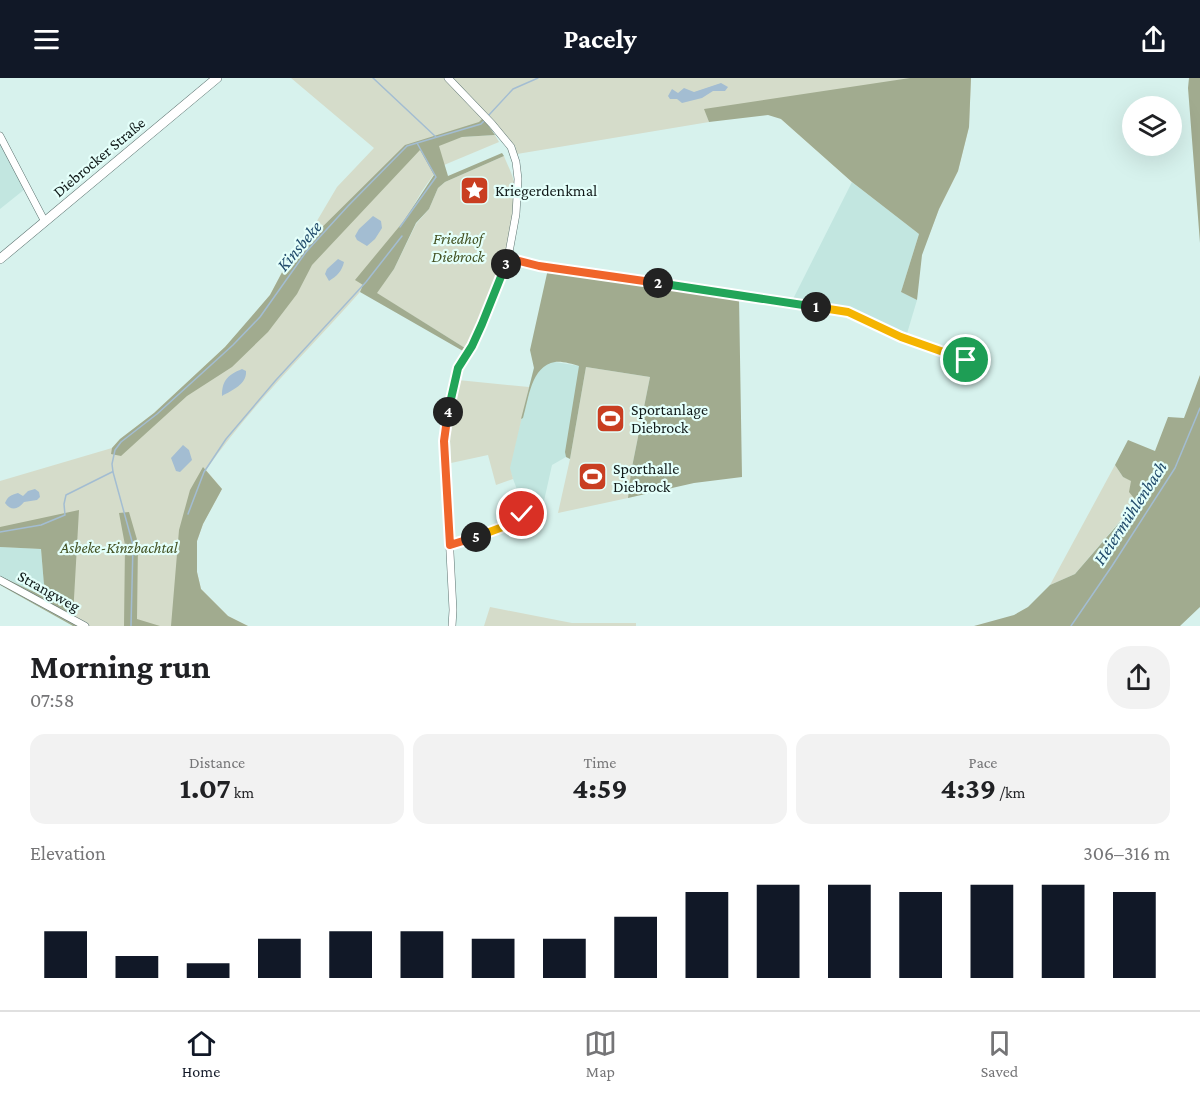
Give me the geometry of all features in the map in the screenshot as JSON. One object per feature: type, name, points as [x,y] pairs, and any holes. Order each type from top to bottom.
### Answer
[{"type":"main road","name":"Diebrocker Straße","points":[[0,259],[217,78]]},
{"type":"street","points":[[448,78],[511,147],[517,172],[516,214],[508,258],[482,324],[458,368],[444,441],[452,626]]},
{"type":"street","points":[[0,136],[45,222]]},
{"type":"street","points":[[508,258],[539,266],[848,312],[901,337],[966,360]]},
{"type":"street","points":[[450,545],[519,521]]},
{"type":"street","name":"Strangweg","points":[[0,580],[85,626]]},
{"type":"shaded area","points":[[721,83],[728,87],[725,91],[713,91],[702,98],[682,103],[668,96],[672,89],[678,93],[684,88],[694,92]]},
{"type":"shaded area","points":[[0,139],[25,189],[0,209]]},
{"type":"shaded area","points":[[852,182],[919,234],[901,292],[917,300],[906,337],[853,311],[792,301]]},
{"type":"shaded area","points":[[373,216],[381,221],[382,228],[367,246],[355,236]]},
{"type":"shaded area","points":[[338,259],[344,262],[342,268],[329,281],[325,274],[327,269]]},
{"type":"shaded area","points":[[536,359],[580,366],[566,457],[552,465],[544,501],[519,495],[509,468]]},
{"type":"shaded area","points":[[242,369],[246,371],[246,376],[242,383],[222,396],[226,379]]},
{"type":"shaded area","points":[[183,445],[189,450],[192,460],[180,472],[176,471],[171,458]]},
{"type":"shaded area","points":[[35,489],[39,492],[40,497],[37,500],[24,502],[14,508],[5,503],[12,495],[18,493],[23,496]]},
{"type":"shaded area","points":[[0,547],[41,549],[45,597],[0,576]]},
{"type":"green space","name":"Asbeke-Kinzbachtal","points":[[291,78],[971,78],[969,127],[958,171],[939,209],[928,238],[852,182],[763,103],[706,113],[709,122],[517,154],[515,146],[489,116],[481,124],[420,150],[434,174],[401,227],[360,283],[364,285],[360,292],[261,401],[206,470],[222,489],[203,524],[197,541],[197,572],[201,589],[228,616],[248,626],[90,626],[46,602],[42,548],[0,546],[0,481],[112,448],[154,413],[225,347],[270,295],[288,261],[311,231],[337,187],[374,148]]},
{"type":"green space","points":[[910,78],[971,78],[969,127],[958,171],[939,209],[922,255],[917,300],[901,292],[919,234],[852,182],[781,119],[768,115],[709,122],[704,109]]},
{"type":"green space","points":[[1189,78],[1200,78],[1200,243],[1188,88]]},
{"type":"green space","points":[[483,118],[495,135],[462,137],[439,146],[448,176],[502,153],[504,156],[445,182],[438,188],[429,209],[416,223],[394,269],[377,293],[465,348],[463,351],[360,292],[363,285],[355,280],[403,222],[434,175],[420,150],[312,265],[297,294],[268,332],[232,367],[187,396],[121,456],[111,454],[112,448],[120,439],[154,413],[225,347],[270,295],[288,261],[405,145],[479,122]]},
{"type":"green space","points":[[495,135],[499,142],[444,165],[438,145],[462,137]]},
{"type":"green space","name":"Friedhof Diebrock","points":[[504,156],[514,182],[516,201],[514,222],[494,291],[465,348],[376,293],[394,269],[416,224],[429,209],[438,188],[445,182]]},
{"type":"green space","points":[[548,269],[739,297],[742,477],[694,483],[628,498],[650,377],[586,367],[570,459],[566,457],[565,452],[579,366],[555,362],[541,370],[532,384],[521,419],[534,368],[530,350]]},
{"type":"green space","name":"Sportanlage Diebrock","points":[[586,367],[650,377],[628,498],[558,513],[570,459]]},
{"type":"green space","points":[[1200,375],[1200,607],[1180,626],[974,626],[1014,615],[1028,607],[1050,585],[1075,574],[1137,502],[1129,492],[1131,481],[1123,477],[1115,465],[1128,440],[1155,451],[1168,417],[1184,418]]},
{"type":"green space","points":[[458,380],[529,387],[510,468],[513,479],[496,485],[488,455],[451,463],[450,439]]},
{"type":"green space","points":[[1115,465],[1123,477],[1131,480],[1137,501],[1075,574],[1050,585]]},
{"type":"green space","points":[[203,467],[222,489],[203,524],[197,541],[197,572],[201,589],[228,616],[248,626],[171,626],[179,530],[190,490]]},
{"type":"green space","points":[[79,510],[73,616],[90,626],[73,626],[0,585],[0,576],[45,597],[41,549],[0,547],[0,527]]},
{"type":"green space","points":[[129,512],[138,543],[137,619],[160,626],[124,626],[125,545],[119,513]]},
{"type":"green space","points":[[490,607],[572,623],[636,623],[636,626],[484,626]]},
{"type":"waterway","points":[[373,78],[436,137]]},
{"type":"waterway","name":"Kinsbeke","points":[[488,116],[513,89],[538,78]]},
{"type":"waterway","name":"Kinsbeke","points":[[131,626],[133,545],[113,472],[115,450],[121,442],[157,414],[233,345],[260,317],[306,252],[407,146],[481,124],[485,120]]},
{"type":"waterway","points":[[400,227],[436,177],[417,143]]},
{"type":"waterway","points":[[188,514],[204,472],[226,439],[276,380],[366,282],[402,236]]},
{"type":"waterway","name":"Heiermühlenbach","points":[[1071,626],[1175,468],[1200,408]]},
{"type":"waterway","points":[[0,532],[41,525],[65,515],[66,495],[112,472]]},
{"type":"place","name":"Kriegerdenkmal","points":[[474,190]]},
{"type":"place","name":"Sportanlage Diebrock","points":[[610,418]]},
{"type":"place","name":"Sporthalle Diebrock","points":[[592,477]]},
{"type":"route","points":[[522,514],[519,521],[450,545],[444,441],[455,376],[482,324],[508,258],[539,266],[848,312],[901,337],[966,360]]}]
